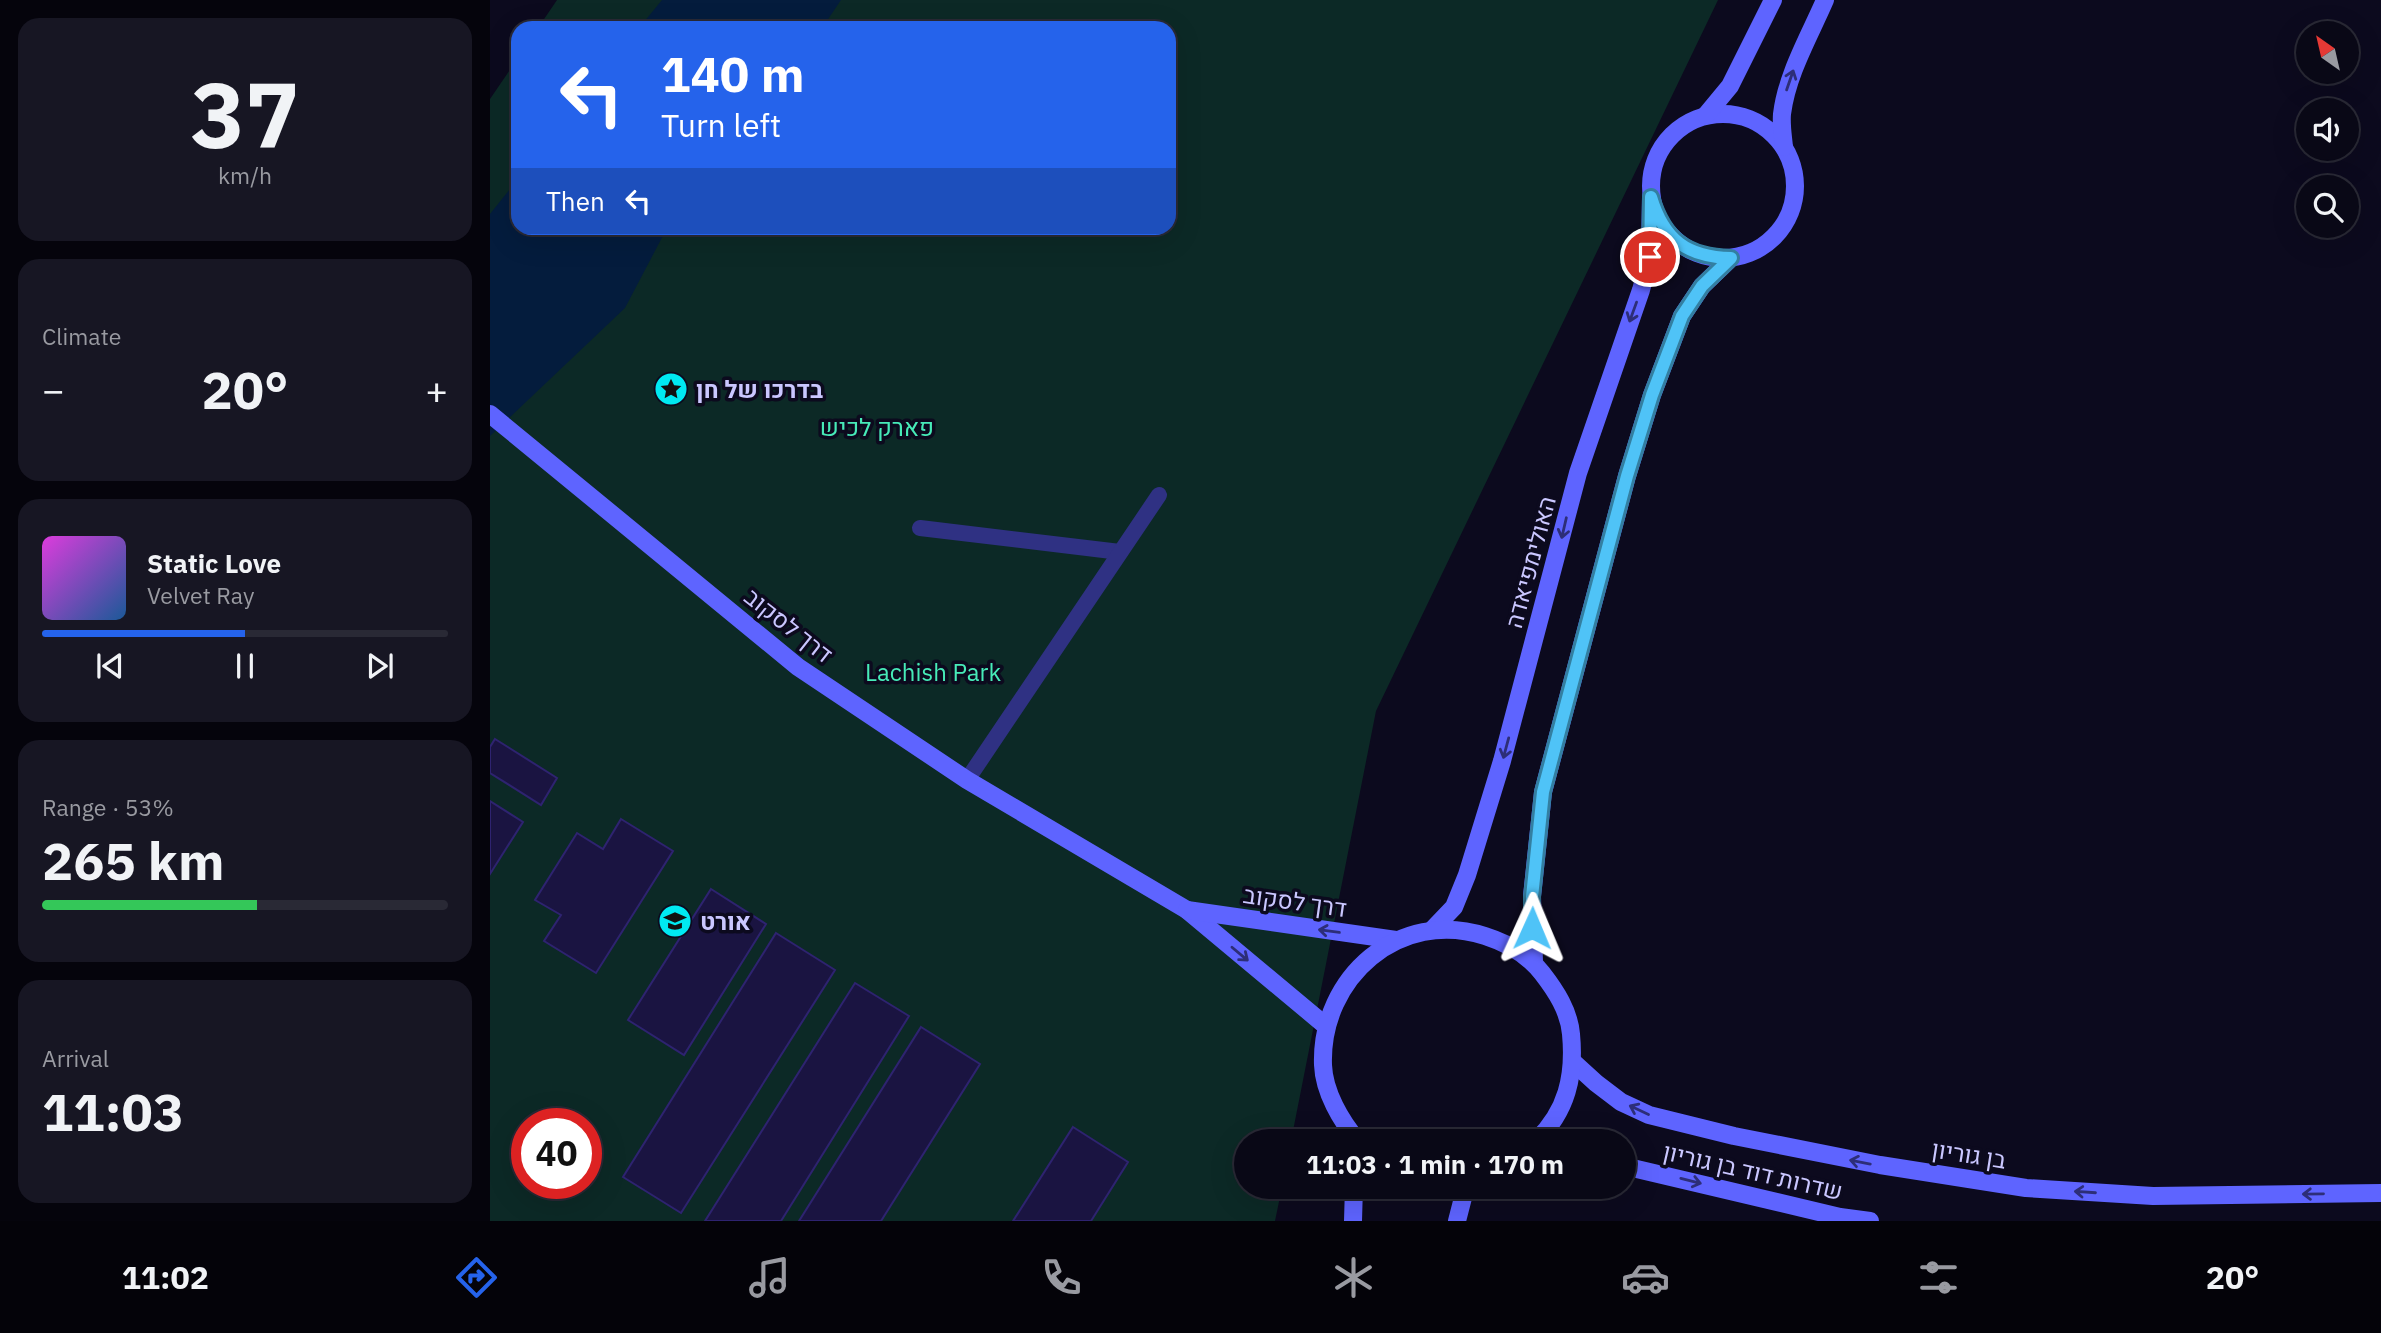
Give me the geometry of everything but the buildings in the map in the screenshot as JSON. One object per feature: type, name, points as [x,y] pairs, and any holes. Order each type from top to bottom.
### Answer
[{"type":"street","points":[[1706,115],[1730,86],[1773,0]]},
{"type":"street","points":[[1784,147],[1782,117],[1786,92],[1825,0]]},
{"type":"street","points":[[1706,115],[1742,116],[1773,133],[1784,147],[1793,167],[1794,203],[1783,228],[1768,242],[1751,252],[1731,258],[1707,257],[1688,250],[1670,236],[1657,218],[1651,197],[1651,176],[1657,155],[1669,137],[1689,122],[1706,115]]},
{"type":"street","name":"האולימפיאדה","points":[[1432,930],[1454,907],[1467,875],[1502,761],[1578,472],[1650,257],[1651,197]]},
{"type":"street","points":[[1534,962],[1532,897],[1543,792],[1627,476],[1652,395],[1682,316],[1702,286],[1731,258]]},
{"type":"street","name":"דרך לסקוב","points":[[490,414],[798,667],[967,780],[1187,911],[1326,1026]]},
{"type":"street","name":"דרך לסקוב","points":[[1187,911],[1396,940]]},
{"type":"street","points":[[1349,1129],[1334,1106],[1323,1067],[1326,1026],[1340,990],[1364,961],[1396,940],[1432,930],[1468,930],[1504,942],[1534,962],[1557,991],[1570,1025],[1573,1062],[1566,1097],[1549,1129]]},
{"type":"street","name":"בן גוריון","points":[[1573,1062],[1621,1102],[1649,1115],[1734,1136],[1880,1166],[2026,1188],[2153,1196],[2381,1193]]},
{"type":"street","name":"שדרות דוד בן גוריון","points":[[1636,1169],[1840,1217],[1870,1221]]},
{"type":"street","points":[[1353,1221],[1354,1199]]},
{"type":"street","points":[[1457,1221],[1463,1199]]},
{"type":"lane","points":[[967,780],[1159,495]]},
{"type":"lane","points":[[920,528],[1120,552]]},
{"type":"green space","name":"Lachish Park","points":[[557,0],[1718,0],[1376,711],[1293,1129],[1234,1129],[1234,1199],[1280,1199],[1275,1221],[490,1221],[490,99],[511,68],[511,235],[1176,235],[1176,21],[543,21]]},
{"type":"water","points":[[662,0],[841,0],[827,21],[645,21]]},
{"type":"water","points":[[511,188],[511,235],[663,235],[625,308],[490,436],[490,214]]},
{"type":"place","name":"בדרכו של חן","points":[[671,389]]},
{"type":"place","name":"אורט","points":[[675,921]]},
{"type":"route","points":[[1532,928],[1532,897],[1543,792],[1627,476],[1652,395],[1682,316],[1702,286],[1731,258],[1707,257],[1688,250],[1670,236],[1657,218],[1651,197],[1650,257]]},
{"type":"park label","name":"פארק לכיש","points":[[877,427]]}]
